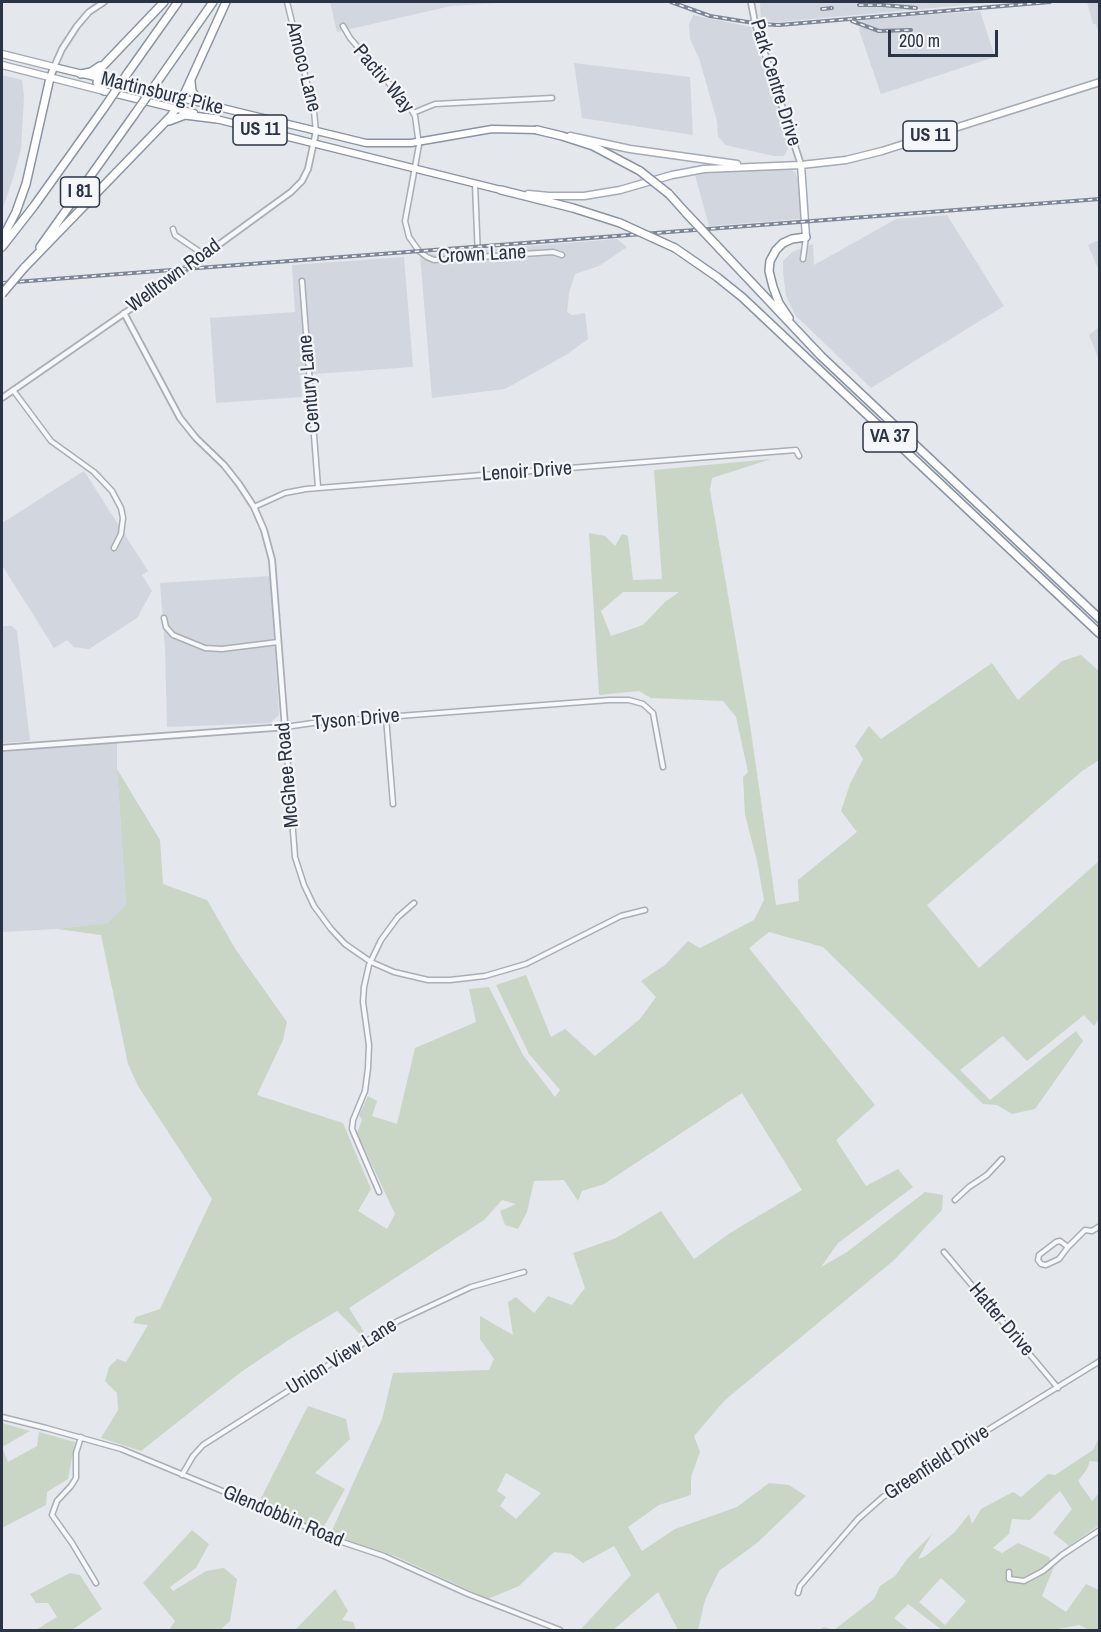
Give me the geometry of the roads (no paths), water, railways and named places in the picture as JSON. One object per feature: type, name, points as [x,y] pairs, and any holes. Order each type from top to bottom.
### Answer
[{"type":"highway","points":[[104,91],[98,86],[96,78],[99,70],[164,2]]},
{"type":"highway","name":"I 81","points":[[2,247],[34,206],[178,2]]},
{"type":"highway","name":"I 81","points":[[2,294],[24,268],[213,2]]},
{"type":"highway","points":[[24,268],[176,109],[226,2]]},
{"type":"highway","points":[[81,74],[94,71],[111,57]]},
{"type":"highway","points":[[2,239],[26,184],[50,78]]},
{"type":"highway","points":[[192,78],[191,85],[194,94],[217,107]]},
{"type":"highway","points":[[164,124],[180,116],[217,119]]},
{"type":"highway","name":"VA 37","points":[[537,130],[562,135],[608,152],[639,171],[669,194],[807,342],[1100,619]]},
{"type":"highway","name":"VA 37","points":[[501,190],[584,211],[620,223],[675,248],[711,272],[742,297],[1100,634]]},
{"type":"highway","points":[[806,237],[783,243],[772,256],[769,271],[776,296],[793,323],[880,413]]},
{"type":"main road","name":"Martinsburg Pike","points":[[2,54],[366,143],[419,142],[501,129],[537,130]]},
{"type":"main road","name":"Martinsburg Pike","points":[[2,65],[501,190]]},
{"type":"main road","points":[[50,78],[54,67]]},
{"type":"main road","name":"US 11","points":[[501,190],[549,196],[584,196],[620,190],[693,171],[846,160],[882,151],[1100,82]]},
{"type":"main road","name":"US 11","points":[[537,130],[630,149],[756,166]]},
{"type":"main road","points":[[801,165],[806,237]]},
{"type":"street","points":[[54,67],[62,49],[77,26],[89,12],[104,2]]},
{"type":"street","name":"Amoco Lane","points":[[287,2],[314,111],[316,132]]},
{"type":"street","name":"Park Centre Drive","points":[[751,2],[755,23],[801,165]]},
{"type":"street","name":"Pactiv Way","points":[[343,26],[350,39],[413,113],[419,142],[416,169]]},
{"type":"street","points":[[413,113],[435,104],[552,98]]},
{"type":"street","name":"Welltown Road","points":[[2,398],[294,190],[306,173],[315,144],[316,132]]},
{"type":"street","name":"Crown Lane","points":[[416,169],[405,221],[406,232],[413,245],[430,259],[553,252],[562,255]]},
{"type":"street","points":[[475,184],[478,257]]},
{"type":"street","points":[[173,229],[176,235],[203,254]]},
{"type":"street","points":[[803,259],[806,237]]},
{"type":"street","name":"Century Lane","points":[[302,280],[318,488]]},
{"type":"street","name":"McGhee Road","points":[[124,313],[180,418],[239,484],[254,507],[264,530],[270,550],[295,856],[303,885],[318,914],[330,929],[345,944],[371,962],[394,972],[428,980],[450,981],[485,976],[526,964],[621,916],[645,910]]},
{"type":"street","points":[[13,390],[51,441],[94,472],[112,491],[121,508],[123,518],[121,534],[114,548]]},
{"type":"street","name":"Lenoir Drive","points":[[254,507],[295,491],[318,488],[796,450],[799,456]]},
{"type":"street","points":[[164,618],[166,627],[173,635],[205,648],[222,649],[278,642]]},
{"type":"street","name":"Tyson Drive","points":[[2,748],[609,700],[635,701],[646,706],[655,718],[663,767]]},
{"type":"street","points":[[386,717],[393,804]]},
{"type":"street","points":[[379,1192],[353,1132],[352,1124],[362,1102],[367,1082],[369,1045],[363,1002],[364,987],[371,962],[392,925],[414,903]]},
{"type":"street","points":[[955,1200],[987,1175],[1002,1159]]},
{"type":"street","points":[[1068,1247],[1060,1241],[1056,1242],[1039,1256],[1039,1262],[1046,1265],[1056,1261],[1085,1230],[1092,1232],[1100,1226]]},
{"type":"street","name":"Hatter Drive","points":[[944,1252],[1058,1388]]},
{"type":"street","name":"Union View Lane","points":[[182,1475],[193,1456],[203,1445],[398,1321],[471,1287],[524,1272]]},
{"type":"street","name":"Greenfield Drive","points":[[798,1593],[800,1586],[858,1519],[883,1497],[1100,1361]]},
{"type":"street","name":"Glendobbin Road","points":[[2,1417],[121,1449],[330,1538],[395,1560],[468,1594],[560,1630]]},
{"type":"street","points":[[81,1437],[76,1453],[76,1478],[54,1506],[52,1515],[96,1583]]},
{"type":"street","points":[[1009,1572],[1010,1578],[1024,1581],[1043,1571],[1062,1555],[1100,1530]]},
{"type":"railway","points":[[671,2],[710,16],[779,25],[1050,2]]},
{"type":"railway","points":[[859,5],[916,8]]},
{"type":"railway","points":[[822,9],[832,8]]},
{"type":"railway","points":[[852,21],[879,31],[911,30]]},
{"type":"railway","points":[[2,283],[1100,199]]}]
